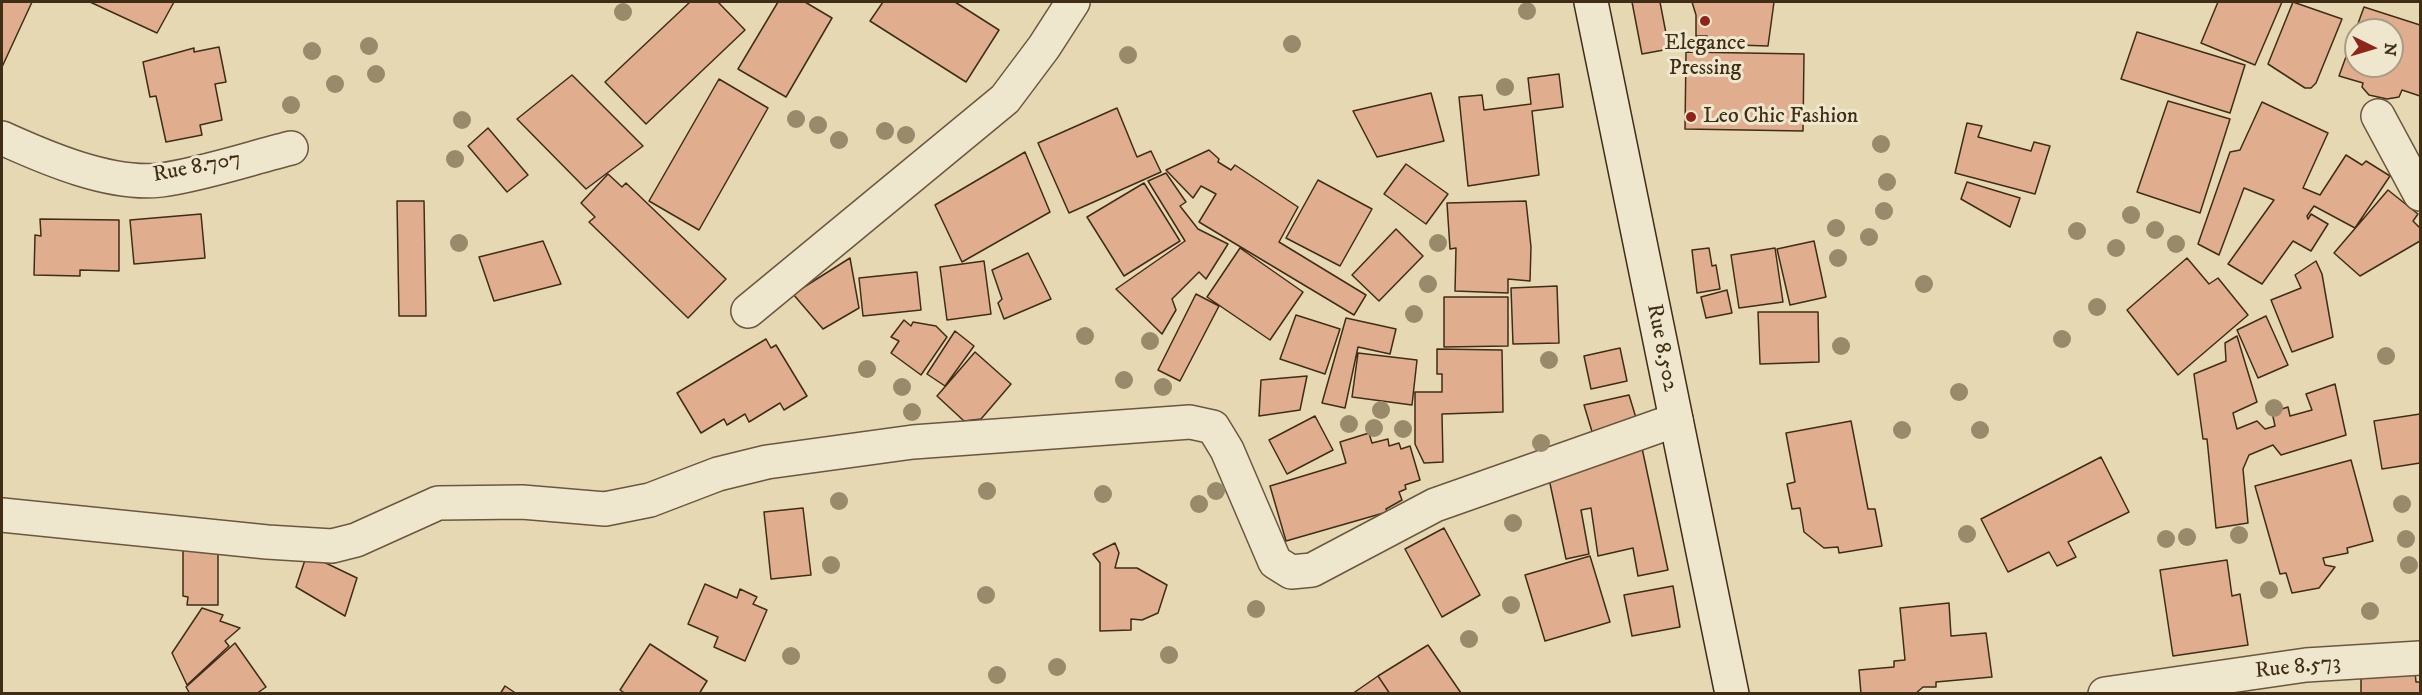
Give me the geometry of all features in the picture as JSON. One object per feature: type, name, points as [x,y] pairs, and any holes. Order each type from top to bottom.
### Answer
[{"type":"street","points":[[748,311],[1005,99],[1044,47],[1073,2]]},
{"type":"street","name":"Rue 8.502","points":[[1591,2],[1732,693]]},
{"type":"street","points":[[2378,116],[2421,194]]},
{"type":"street","name":"Rue 8.707","points":[[2,138],[41,156],[107,177],[160,180],[291,148]]},
{"type":"street","points":[[2,515],[267,542],[332,546],[356,540],[438,503],[522,502],[604,509],[650,500],[718,474],[767,462],[913,442],[1190,422],[1213,427],[1227,450],[1275,562],[1291,572],[1312,570],[1436,505],[1676,420]]},
{"type":"street","name":"Rue 8.573","points":[[2105,693],[2306,665],[2421,658]]},
{"type":"building","points":[[2,2],[32,2],[2,67]]},
{"type":"building","points":[[90,2],[174,2],[157,33]]},
{"type":"building","points":[[690,2],[718,2],[745,30],[646,124],[605,82]]},
{"type":"building","points":[[778,2],[805,2],[832,18],[786,97],[738,69]]},
{"type":"building","points":[[883,2],[955,2],[999,30],[966,82],[870,21]]},
{"type":"building","points":[[1632,2],[1660,2],[1669,49],[1642,54]]},
{"type":"building","points":[[1692,2],[1774,2],[1768,46],[1706,44],[1707,36],[1696,36],[1696,15]]},
{"type":"building","points":[[2218,2],[2282,2],[2255,65],[2201,43]]},
{"type":"building","points":[[2293,2],[2342,19],[2316,83],[2311,88],[2305,88],[2268,64]]},
{"type":"building","points":[[2364,7],[2398,18],[2360,18]]},
{"type":"building","points":[[2404,20],[2420,25],[2420,96],[2402,90],[2399,97],[2387,99],[2369,95],[2362,87],[2363,83],[2346,78],[2404,78]]},
{"type":"building","points":[[2137,32],[2245,65],[2230,113],[2121,79]]},
{"type":"building","points":[[219,47],[226,82],[215,84],[222,120],[200,125],[202,135],[166,142],[156,96],[150,97],[143,62],[194,48],[194,52]]},
{"type":"building","points":[[1686,52],[1804,54],[1803,131],[1685,129]]},
{"type":"building","points":[[2344,62],[2344,77],[2339,76]]},
{"type":"building","points":[[1559,74],[1563,107],[1532,111],[1539,175],[1468,186],[1459,97],[1482,95],[1484,110],[1531,104],[1528,78]]},
{"type":"building","points":[[572,75],[643,146],[586,189],[517,119]]},
{"type":"building","points":[[719,79],[768,108],[699,230],[649,201]]},
{"type":"building","points":[[1431,93],[1444,141],[1377,157],[1353,111]]},
{"type":"building","points":[[2168,101],[2230,119],[2200,213],[2137,192]]},
{"type":"building","points":[[2262,102],[2328,133],[2303,188],[2320,195],[2346,155],[2362,165],[2366,161],[2390,176],[2355,228],[2314,206],[2307,216],[2308,219],[2311,214],[2328,224],[2311,251],[2293,241],[2262,284],[2228,264],[2274,200],[2244,188],[2219,255],[2198,244],[2230,152],[2240,150]]},
{"type":"building","points":[[1117,108],[1137,157],[1151,151],[1161,172],[1069,213],[1038,143]]},
{"type":"building","points":[[1967,123],[1982,126],[1978,137],[2031,151],[2034,142],[2050,146],[2035,194],[1955,173]]},
{"type":"building","points":[[488,128],[528,175],[507,192],[468,146]]},
{"type":"building","points":[[1209,150],[1219,159],[1218,162],[1231,170],[1235,165],[1298,207],[1279,242],[1366,295],[1354,315],[1199,222],[1216,194],[1201,186],[1193,198],[1166,170]]},
{"type":"building","points":[[1025,152],[1050,212],[962,262],[935,205]]},
{"type":"building","points":[[1406,164],[1448,194],[1426,224],[1384,194]]},
{"type":"building","points":[[1166,173],[1186,202],[1180,206],[1198,229],[1228,244],[1206,279],[1199,272],[1172,299],[1176,310],[1162,334],[1116,289],[1185,241],[1148,181]]},
{"type":"building","points":[[608,174],[622,187],[626,183],[726,279],[688,318],[589,222],[595,217],[581,203]]},
{"type":"building","points":[[1318,180],[1372,209],[1340,266],[1286,238]]},
{"type":"building","points":[[1967,182],[2020,198],[2010,227],[1961,199]]},
{"type":"building","points":[[1144,183],[1180,241],[1124,276],[1087,217]]},
{"type":"building","points":[[2388,190],[2418,214],[2413,221],[2420,228],[2420,241],[2360,276],[2334,253]]},
{"type":"building","points":[[397,201],[424,201],[426,316],[399,316]]},
{"type":"building","points":[[1526,201],[1531,247],[1530,281],[1508,279],[1508,293],[1455,291],[1456,248],[1450,249],[1447,203]]},
{"type":"building","points":[[201,214],[205,258],[134,264],[130,220]]},
{"type":"building","points":[[40,219],[119,220],[119,271],[80,270],[80,276],[34,275],[35,235],[41,236]]},
{"type":"building","points":[[1396,229],[1423,256],[1379,301],[1352,275]]},
{"type":"building","points":[[543,241],[561,284],[494,301],[479,257]]},
{"type":"building","points":[[1814,241],[1826,297],[1790,305],[1777,249]]},
{"type":"building","points":[[1240,248],[1303,292],[1270,340],[1207,297]]},
{"type":"building","points":[[1709,248],[1712,266],[1716,265],[1720,289],[1697,293],[1692,250]]},
{"type":"building","points":[[1775,248],[1783,302],[1739,308],[1731,255]]},
{"type":"building","points":[[1028,253],[1051,299],[1004,319],[998,303],[1002,299],[992,270]]},
{"type":"building","points":[[850,258],[859,308],[823,329],[793,294]]},
{"type":"building","points":[[2187,258],[2209,284],[2218,278],[2248,315],[2178,375],[2127,310]]},
{"type":"building","points":[[984,261],[991,314],[947,320],[940,267]]},
{"type":"building","points":[[2316,261],[2322,274],[2333,337],[2292,352],[2271,300],[2301,288],[2295,275]]},
{"type":"building","points":[[917,272],[921,310],[863,316],[859,278]]},
{"type":"building","points":[[1557,286],[1559,343],[1513,344],[1511,288]]},
{"type":"building","points":[[1727,290],[1732,313],[1706,318],[1701,297]]},
{"type":"building","points":[[1196,294],[1219,306],[1180,381],[1158,370]]},
{"type":"building","points":[[1444,297],[1508,297],[1508,346],[1444,347]]},
{"type":"building","points":[[1758,312],[1818,312],[1819,362],[1760,364]]},
{"type":"building","points":[[1296,315],[1340,329],[1325,374],[1280,359]]},
{"type":"building","points":[[2266,316],[2288,365],[2258,378],[2237,330]]},
{"type":"building","points":[[1346,318],[1396,329],[1390,354],[1358,347],[1345,408],[1322,403]]},
{"type":"building","points":[[904,320],[911,326],[913,322],[936,326],[947,337],[921,375],[891,353],[899,341],[891,337]]},
{"type":"building","points":[[955,331],[974,346],[945,386],[927,374]]},
{"type":"building","points":[[2237,336],[2257,402],[2233,413],[2237,429],[2257,421],[2265,429],[2275,426],[2272,412],[2288,407],[2290,416],[2312,410],[2306,394],[2335,384],[2346,435],[2281,455],[2273,445],[2249,455],[2243,469],[2248,523],[2216,528],[2207,439],[2203,439],[2194,374],[2226,361],[2225,343]]},
{"type":"building","points":[[766,339],[771,348],[776,345],[807,396],[784,410],[780,403],[749,422],[745,414],[727,425],[724,419],[701,433],[677,393]]},
{"type":"building","points":[[1620,348],[1627,381],[1591,389],[1584,356]]},
{"type":"building","points":[[1437,349],[1502,350],[1503,412],[1442,414],[1443,462],[1424,463],[1415,444],[1415,392],[1442,392],[1442,374],[1437,374]]},
{"type":"building","points":[[975,352],[1011,384],[981,419],[964,421],[937,396]]},
{"type":"building","points":[[1358,353],[1417,360],[1412,405],[1352,397]]},
{"type":"building","points":[[1307,376],[1300,410],[1259,416],[1261,380]]},
{"type":"building","points":[[1629,395],[1637,421],[1593,435],[1584,405]]},
{"type":"building","points":[[2420,414],[2420,463],[2382,469],[2374,421]]},
{"type":"building","points":[[1315,416],[1333,450],[1287,474],[1269,440]]},
{"type":"building","points":[[1851,421],[1868,509],[1875,509],[1882,546],[1839,553],[1838,547],[1824,548],[1804,532],[1800,508],[1792,509],[1787,484],[1795,482],[1786,433]]},
{"type":"building","points":[[1369,433],[1372,443],[1388,439],[1389,446],[1399,443],[1401,449],[1410,446],[1420,480],[1405,485],[1406,489],[1399,492],[1402,500],[1386,509],[1387,512],[1286,541],[1270,486],[1346,463],[1340,442]]},
{"type":"building","points":[[1642,448],[1668,570],[1638,576],[1633,548],[1598,556],[1591,508],[1581,510],[1589,554],[1566,559],[1548,474]]},
{"type":"building","points":[[2101,457],[2129,512],[2068,542],[2076,557],[2057,566],[2049,552],[2008,572],[1981,519]]},
{"type":"building","points":[[2351,460],[2373,541],[2347,548],[2348,553],[2323,558],[2325,565],[2335,567],[2319,588],[2292,593],[2286,573],[2280,574],[2255,486]]},
{"type":"building","points":[[803,508],[811,575],[771,579],[764,512]]},
{"type":"building","points":[[1444,528],[1480,595],[1442,617],[1405,549]]},
{"type":"building","points":[[1115,543],[1119,553],[1115,568],[1137,568],[1167,585],[1158,613],[1142,620],[1131,619],[1131,630],[1100,631],[1100,563],[1093,554]]},
{"type":"building","points":[[183,546],[218,546],[218,605],[187,605],[188,597],[183,596]]},
{"type":"building","points":[[307,554],[357,578],[345,616],[296,587]]},
{"type":"building","points":[[1590,556],[1610,622],[1545,641],[1525,575]]},
{"type":"building","points":[[2227,560],[2232,596],[2240,594],[2248,645],[2173,656],[2160,570]]},
{"type":"building","points":[[705,584],[737,598],[740,589],[757,597],[753,604],[767,610],[745,661],[714,647],[718,637],[688,624]]},
{"type":"building","points":[[1673,586],[1680,627],[1632,636],[1624,595]]},
{"type":"building","points":[[1949,603],[1951,636],[1986,633],[1992,677],[1936,682],[1936,687],[1923,687],[1915,694],[1861,694],[1859,670],[1894,667],[1894,661],[1905,660],[1900,608]]},
{"type":"building","points":[[202,608],[223,615],[220,621],[240,628],[225,641],[229,646],[187,685],[172,653]]},
{"type":"building","points":[[235,643],[266,687],[256,694],[190,694],[186,687]]},
{"type":"building","points":[[650,644],[707,681],[699,694],[626,694],[620,690]]},
{"type":"building","points":[[1428,645],[1461,693],[1390,694],[1378,676]]},
{"type":"building","points":[[2415,672],[2416,682],[2420,682],[2420,694],[2361,694],[2361,677]]},
{"type":"building","points":[[1378,676],[1390,694],[1352,694]]},
{"type":"building","points":[[505,686],[517,694],[500,694]]},
{"type":"place","name":"Elegance Pressing","points":[[1705,21]]},
{"type":"place","name":"Leo Chic Fashion","points":[[1691,117]]}]
